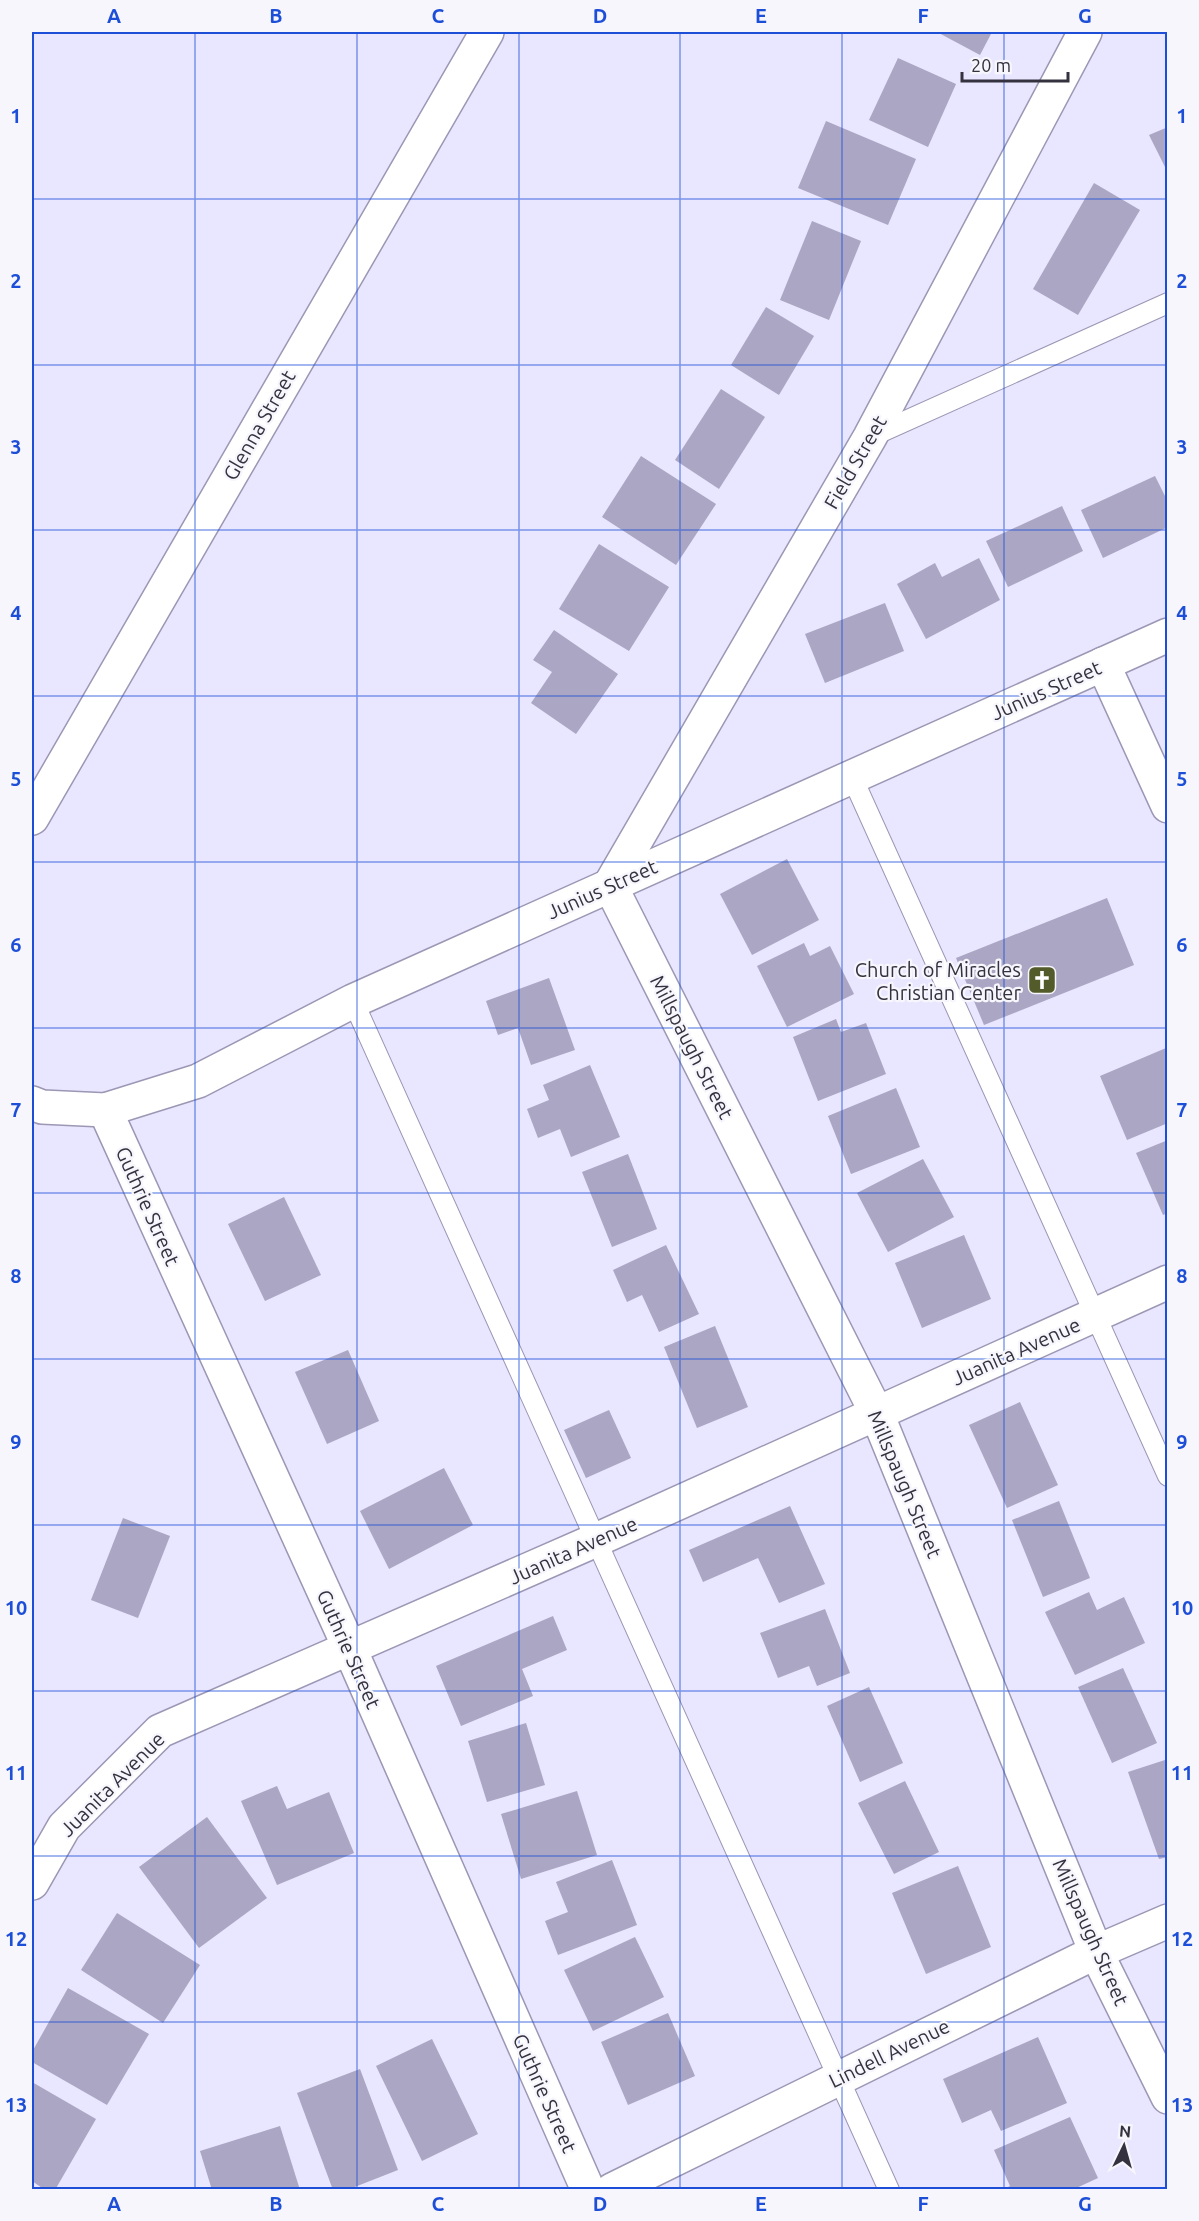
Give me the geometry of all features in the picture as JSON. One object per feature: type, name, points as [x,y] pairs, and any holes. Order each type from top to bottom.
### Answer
[{"type":"street","name":"Glenna Street","points":[[32,818],[487,32]]},
{"type":"street","name":"Field Street","points":[[610,885],[870,437],[1085,32]]},
{"type":"street","name":"Junius Street","points":[[32,1103],[42,1107],[105,1110],[198,1081],[353,1001],[1167,635]]},
{"type":"street","points":[[1102,664],[1167,806]]},
{"type":"street","name":"Millspaugh Street","points":[[610,885],[877,1414],[1096,1952],[1167,2097]]},
{"type":"street","name":"Guthrie Street","points":[[105,1110],[350,1649],[588,2190]]},
{"type":"street","name":"Juanita Avenue","points":[[32,1883],[64,1827],[160,1731],[596,1540],[1167,1282]]},
{"type":"street","name":"Lindell Avenue","points":[[612,2190],[1096,1952],[1167,1921]]},
{"type":"lane","points":[[870,437],[1167,303]]},
{"type":"lane","points":[[852,777],[1167,1476]]},
{"type":"lane","points":[[353,1001],[889,2190]]},
{"type":"building","points":[[937,32],[992,32],[980,55]]},
{"type":"building","points":[[898,58],[956,84],[928,147],[869,120]]},
{"type":"building","points":[[826,121],[916,159],[888,225],[798,188]]},
{"type":"building","points":[[1168,127],[1168,173],[1149,135]]},
{"type":"building","points":[[1094,183],[1140,210],[1078,315],[1033,289]]},
{"type":"building","points":[[812,221],[861,241],[829,320],[780,300]]},
{"type":"building","points":[[766,307],[814,336],[779,395],[731,365]]},
{"type":"building","points":[[721,389],[765,417],[719,489],[675,460]]},
{"type":"building","points":[[641,456],[716,504],[676,565],[602,517]]},
{"type":"building","points":[[1155,476],[1168,502],[1168,527],[1103,558],[1081,510]]},
{"type":"building","points":[[1062,506],[1083,551],[1008,587],[986,541]]},
{"type":"building","points":[[599,544],[669,587],[629,651],[559,609]]},
{"type":"building","points":[[979,558],[1000,600],[926,639],[897,584],[935,563],[942,577]]},
{"type":"building","points":[[885,603],[904,651],[825,683],[805,634]]},
{"type":"building","points":[[554,630],[618,674],[576,734],[531,703],[552,672],[533,660]]},
{"type":"building","points":[[787,859],[819,920],[752,955],[720,894]]},
{"type":"building","points":[[1107,898],[1134,965],[984,1025],[956,958]]},
{"type":"building","points":[[804,943],[810,956],[830,946],[854,994],[787,1027],[757,966]]},
{"type":"building","points":[[549,978],[575,1050],[531,1065],[518,1028],[498,1035],[486,1001]]},
{"type":"building","points":[[836,1019],[841,1032],[866,1023],[886,1074],[818,1101],[793,1037]]},
{"type":"building","points":[[1166,1048],[1168,1123],[1127,1140],[1100,1076]]},
{"type":"building","points":[[590,1065],[620,1137],[571,1157],[560,1129],[538,1138],[527,1109],[549,1100],[543,1085]]},
{"type":"building","points":[[896,1088],[920,1147],[851,1174],[828,1116]]},
{"type":"building","points":[[1168,1140],[1168,1213],[1163,1215],[1136,1153]]},
{"type":"building","points":[[628,1154],[657,1229],[612,1247],[582,1172]]},
{"type":"building","points":[[923,1159],[954,1217],[888,1252],[857,1193]]},
{"type":"building","points":[[284,1197],[321,1275],[265,1301],[228,1224]]},
{"type":"building","points":[[964,1235],[991,1299],[922,1328],[895,1263]]},
{"type":"building","points":[[666,1245],[699,1314],[659,1332],[642,1295],[627,1302],[613,1270]]},
{"type":"building","points":[[715,1326],[748,1407],[697,1428],[664,1347]]},
{"type":"building","points":[[348,1350],[379,1421],[327,1444],[295,1372]]},
{"type":"building","points":[[1020,1402],[1058,1485],[1007,1508],[969,1425]]},
{"type":"building","points":[[609,1410],[631,1458],[586,1478],[564,1430]]},
{"type":"building","points":[[444,1468],[473,1525],[389,1569],[360,1511]]},
{"type":"building","points":[[1059,1501],[1090,1578],[1043,1597],[1012,1520]]},
{"type":"building","points":[[790,1506],[825,1584],[779,1603],[758,1558],[703,1582],[689,1550]]},
{"type":"building","points":[[123,1518],[170,1536],[138,1618],[91,1600]]},
{"type":"building","points":[[1089,1592],[1097,1610],[1124,1597],[1145,1643],[1075,1675],[1045,1612]]},
{"type":"building","points":[[825,1609],[850,1673],[817,1686],[809,1666],[778,1678],[760,1633]]},
{"type":"building","points":[[553,1616],[567,1650],[522,1669],[533,1696],[461,1726],[436,1666]]},
{"type":"building","points":[[1123,1668],[1157,1743],[1112,1763],[1078,1687]]},
{"type":"building","points":[[869,1687],[903,1763],[860,1782],[827,1706]]},
{"type":"building","points":[[526,1723],[545,1785],[487,1802],[468,1741]]},
{"type":"building","points":[[1168,1759],[1168,1857],[1159,1859],[1128,1772]]},
{"type":"building","points":[[905,1781],[939,1852],[894,1874],[858,1803]]},
{"type":"building","points":[[277,1786],[287,1809],[329,1792],[354,1853],[277,1885],[241,1801]]},
{"type":"building","points":[[577,1791],[597,1855],[521,1879],[501,1814]]},
{"type":"building","points":[[207,1817],[267,1898],[199,1948],[139,1867]]},
{"type":"building","points":[[612,1860],[637,1925],[558,1955],[545,1921],[568,1912],[556,1882]]},
{"type":"building","points":[[958,1866],[991,1947],[926,1974],[892,1893]]},
{"type":"building","points":[[117,1913],[200,1965],[163,2023],[81,1970]]},
{"type":"building","points":[[635,1937],[664,1997],[593,2031],[564,1970]]},
{"type":"building","points":[[68,1988],[149,2034],[107,2105],[32,2062],[32,2052]]},
{"type":"building","points":[[668,2013],[695,2076],[628,2105],[601,2042]]},
{"type":"building","points":[[1038,2037],[1067,2103],[1001,2131],[991,2110],[962,2123],[943,2079]]},
{"type":"building","points":[[432,2039],[478,2134],[422,2161],[376,2066]]},
{"type":"building","points":[[360,2069],[398,2170],[347,2190],[333,2190],[297,2093]]},
{"type":"building","points":[[32,2082],[96,2119],[55,2190],[45,2190],[32,2181]]},
{"type":"building","points":[[1070,2117],[1098,2178],[1072,2190],[1002,2190],[1010,2186],[994,2150]]},
{"type":"building","points":[[280,2126],[300,2190],[212,2190],[200,2151]]},
{"type":"place","name":"Church of Miracles Christian Center","points":[[1042,980]]}]
